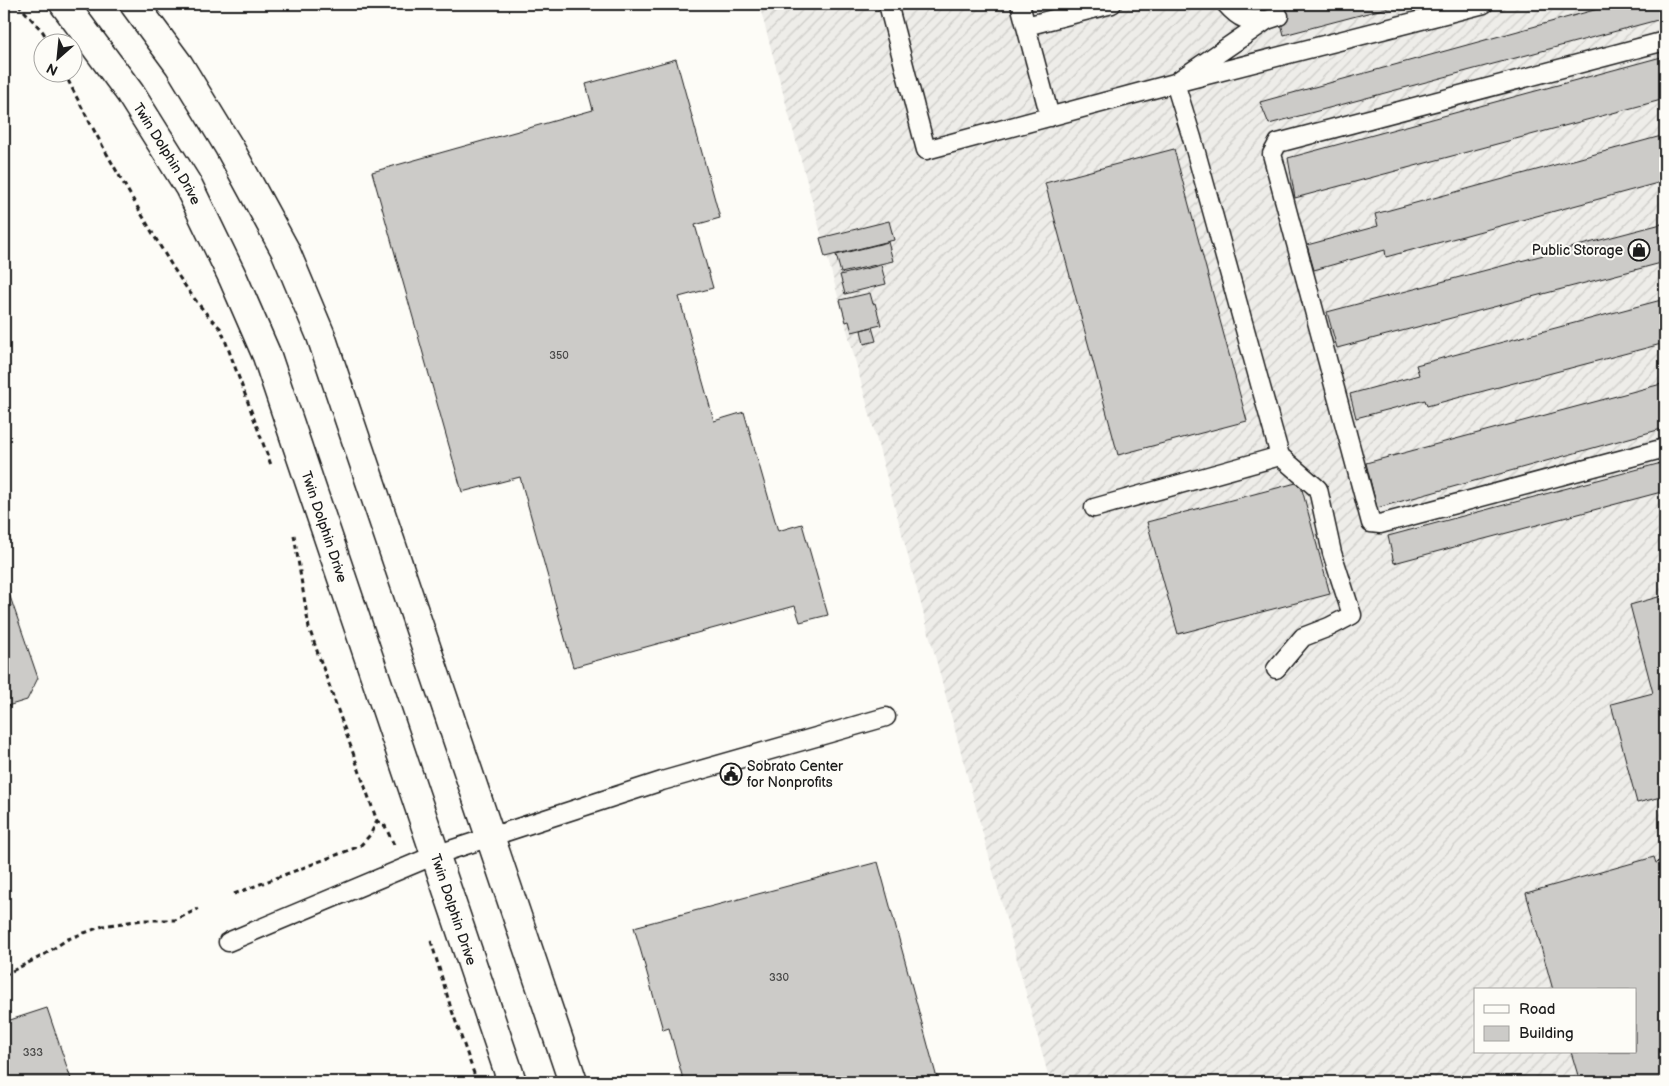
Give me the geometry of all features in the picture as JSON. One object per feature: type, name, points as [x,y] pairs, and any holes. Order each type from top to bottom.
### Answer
[{"type":"main road","name":"Twin Dolphin Drive","points":[[64,4],[130,93],[189,187],[233,278],[267,356],[512,1082]]},
{"type":"main road","points":[[134,4],[179,65],[229,147],[290,262],[321,336],[573,1082]]},
{"type":"lane","points":[[888,4],[896,28],[926,150],[1175,83],[1484,4]]},
{"type":"lane","points":[[896,28],[902,4]]},
{"type":"lane","points":[[1020,4],[1050,117]]},
{"type":"lane","points":[[1026,26],[1112,4]]},
{"type":"lane","points":[[1175,83],[1273,18],[1244,20],[1226,4]]},
{"type":"lane","points":[[1665,42],[1278,142],[1272,154],[1371,523],[1380,524],[1665,448]]},
{"type":"lane","points":[[1175,83],[1280,456],[1318,489],[1332,553],[1352,615],[1329,627],[1303,637],[1276,669]]},
{"type":"lane","points":[[1094,508],[1280,456]]},
{"type":"lane","points":[[228,942],[435,855],[662,781],[886,717]]},
{"type":"path","points":[[18,4],[44,32]]},
{"type":"path","points":[[69,82],[97,138],[171,264],[207,316],[221,329],[271,466]]},
{"type":"path","points":[[292,529],[309,628],[377,821],[385,826]]},
{"type":"path","points":[[234,894],[360,846],[370,835],[377,821]]},
{"type":"path","points":[[4,975],[42,956],[68,939],[103,926],[142,920],[175,920],[198,909]]},
{"type":"path","points":[[430,938],[450,1005],[477,1082]]},
{"type":"shaded area","points":[[759,4],[1665,4],[1665,1082],[1050,1082]]},
{"type":"building","points":[[1276,4],[1402,4],[1284,35]]},
{"type":"building","points":[[1616,4],[1665,4],[1665,18],[1269,124],[1260,102]]},
{"type":"building","points":[[1665,56],[1665,99],[1295,198],[1288,158]]},
{"type":"building","points":[[676,59],[720,218],[695,225],[713,288],[679,297],[714,421],[744,412],[778,531],[802,524],[828,615],[800,622],[795,606],[573,667],[520,477],[462,492],[372,172],[593,110],[586,84]]},
{"type":"building","points":[[1665,135],[1665,181],[1386,257],[1385,250],[1314,270],[1307,245],[1378,226],[1375,214]]},
{"type":"building","points":[[1174,149],[1247,421],[1118,455],[1045,183]]},
{"type":"building","points":[[889,221],[894,240],[825,257],[820,238]]},
{"type":"building","points":[[1665,223],[1665,262],[1337,348],[1327,312]]},
{"type":"building","points":[[888,242],[893,261],[841,273],[836,255]]},
{"type":"building","points":[[881,265],[886,284],[845,294],[840,275]]},
{"type":"building","points":[[870,293],[881,325],[852,332],[849,321],[846,322],[840,300]]},
{"type":"building","points":[[1665,299],[1665,343],[1427,406],[1425,400],[1356,418],[1350,394],[1419,375],[1416,365]]},
{"type":"building","points":[[872,327],[876,341],[864,344],[861,330]]},
{"type":"building","points":[[1665,383],[1665,428],[1377,508],[1366,463]]},
{"type":"building","points":[[1665,462],[1665,491],[1394,563],[1388,536]]},
{"type":"building","points":[[1300,482],[1330,594],[1178,634],[1147,522]]},
{"type":"building","points":[[4,579],[38,678],[27,700],[4,707]]},
{"type":"building","points":[[1665,595],[1665,796],[1637,803],[1611,704],[1653,693],[1630,605]]},
{"type":"building","points":[[1654,857],[1656,863],[1665,860],[1665,1082],[1580,1082],[1572,1054],[1636,1054],[1636,988],[1552,988],[1526,893]]},
{"type":"building","points":[[878,862],[938,1082],[677,1082],[676,1080],[683,1079],[669,1028],[663,1030],[634,927]]},
{"type":"building","points":[[47,1008],[72,1082],[4,1082],[4,1022]]},
{"type":"place","name":"Public Storage","points":[[1639,250]]},
{"type":"place","name":"Sobrato Center for Nonprofits","points":[[731,774]]}]
